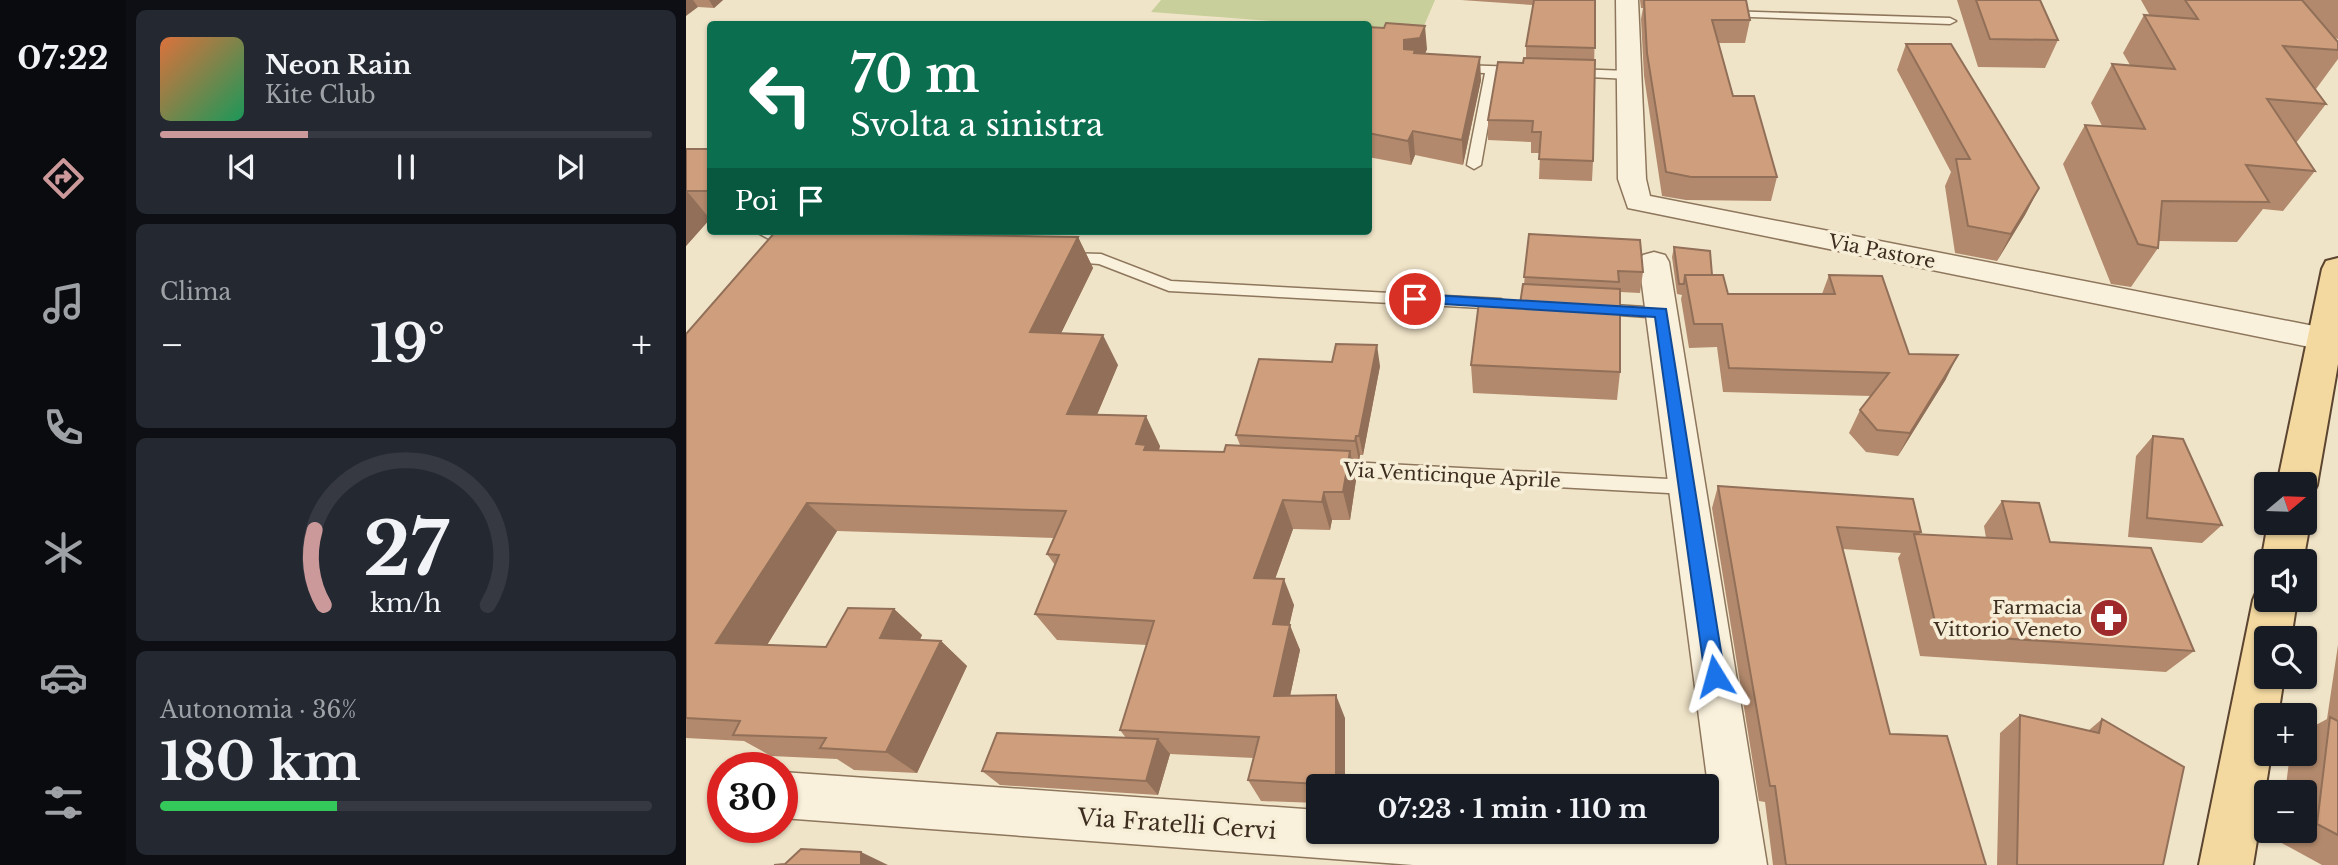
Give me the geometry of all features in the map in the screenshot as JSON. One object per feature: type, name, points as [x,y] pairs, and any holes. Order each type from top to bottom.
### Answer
[{"type":"main road","points":[[2299,472],[2338,269]]},
{"type":"main road","points":[[2226,865],[2258,689]]},
{"type":"street","name":"Via Pastore","points":[[1632,9],[1629,75],[1632,180],[1638,202],[2324,339]]},
{"type":"street","points":[[1654,262],[1741,865]]},
{"type":"street","name":"Via Fratelli Cervi","points":[[798,795],[1741,865]]},
{"type":"lane","points":[[1712,14],[1950,20]]},
{"type":"lane","points":[[1438,69],[1533,72]]},
{"type":"lane","points":[[1474,165],[1492,70]]},
{"type":"lane","points":[[1560,72],[1629,75]]},
{"type":"lane","points":[[768,235],[788,247]]},
{"type":"lane","points":[[1046,257],[1101,259],[1169,285],[1511,304]]},
{"type":"lane","points":[[1579,308],[1661,313]]},
{"type":"lane","name":"Via Venticinque Aprile","points":[[1314,468],[1687,487]]},
{"type":"green space","points":[[1161,0],[1435,0],[1421,33],[1372,29],[1372,21],[1272,21],[1151,12]]},
{"type":"building","points":[[1534,0],[1595,0],[1595,48],[1526,46]]},
{"type":"building","points":[[1644,0],[1746,0],[1750,20],[1712,20],[1733,96],[1754,96],[1777,177],[1691,177],[1666,172],[1647,53]]},
{"type":"building","points":[[1976,0],[2040,0],[2058,40],[1990,39]]},
{"type":"building","points":[[2185,0],[2302,0],[2338,42],[2338,50],[2283,46],[2326,104],[2267,99],[2315,171],[2246,165],[2269,202],[2162,201],[2158,248],[2138,244],[2085,125],[2145,129],[2112,64],[2175,69],[2144,15],[2198,19]]},
{"type":"building","points":[[1386,23],[1425,26],[1420,38],[1404,40],[1404,49],[1415,50],[1414,53],[1480,57],[1462,140],[1413,131],[1408,141],[1372,134],[1372,27],[1384,28]]},
{"type":"building","points":[[1906,44],[1951,44],[2039,188],[2011,234],[1968,226],[1956,159],[1970,159]]},
{"type":"building","points":[[1524,58],[1595,60],[1593,161],[1539,159],[1541,132],[1532,132],[1533,121],[1488,120],[1498,62],[1523,63]]},
{"type":"building","points":[[686,149],[707,149],[707,191],[686,191]]},
{"type":"building","points":[[1529,234],[1640,240],[1643,272],[1618,271],[1619,282],[1524,277]]},
{"type":"building","points":[[773,235],[1078,237],[1030,332],[1103,335],[1067,414],[1146,416],[1136,444],[1146,445],[1144,450],[1224,452],[1226,445],[1350,451],[1343,492],[1324,492],[1322,502],[1283,500],[1254,578],[1284,579],[1273,624],[1290,625],[1274,696],[1336,695],[1336,774],[1306,774],[1306,783],[1248,780],[1259,737],[1120,730],[1154,621],[1035,614],[1059,555],[1047,554],[1066,511],[807,503],[716,643],[826,647],[848,608],[894,609],[880,638],[941,641],[886,752],[820,748],[826,738],[733,735],[740,721],[686,718],[686,334]]},
{"type":"building","points":[[1674,247],[1710,251],[1712,275],[1685,275],[1684,284],[1679,284]]},
{"type":"building","points":[[1685,275],[1723,275],[1728,294],[1835,294],[1829,275],[1882,276],[1909,354],[1958,355],[1910,433],[1877,430],[1860,410],[1889,373],[1729,368],[1722,324],[1694,324]]},
{"type":"building","points":[[1523,284],[1620,289],[1620,372],[1471,365],[1479,302],[1520,304]]},
{"type":"building","points":[[1336,344],[1377,345],[1359,436],[1356,436],[1355,441],[1236,435],[1259,359],[1332,362]]},
{"type":"building","points":[[2153,436],[2183,439],[2222,525],[2147,518]]},
{"type":"building","points":[[1718,486],[1913,499],[1921,532],[1837,527],[1890,734],[1947,736],[1986,865],[1786,865],[1775,786],[1770,786]]},
{"type":"building","points":[[2002,501],[2039,503],[2050,542],[2151,548],[2194,651],[1938,634],[1914,534],[2012,539]]},
{"type":"building","points":[[2020,715],[2099,733],[2102,719],[2184,767],[2163,865],[2017,865]]},
{"type":"building","points":[[2330,717],[2338,721],[2338,835],[2317,824]]},
{"type":"building","points":[[997,733],[1158,739],[1146,781],[982,771]]},
{"type":"building","points":[[801,849],[861,852],[861,865],[774,865],[785,864]]},
{"type":"place","name":"Farmacia Vittorio Veneto","points":[[2109,618]]},
{"type":"route","points":[[1415,299],[1661,313],[1715,676]]}]
